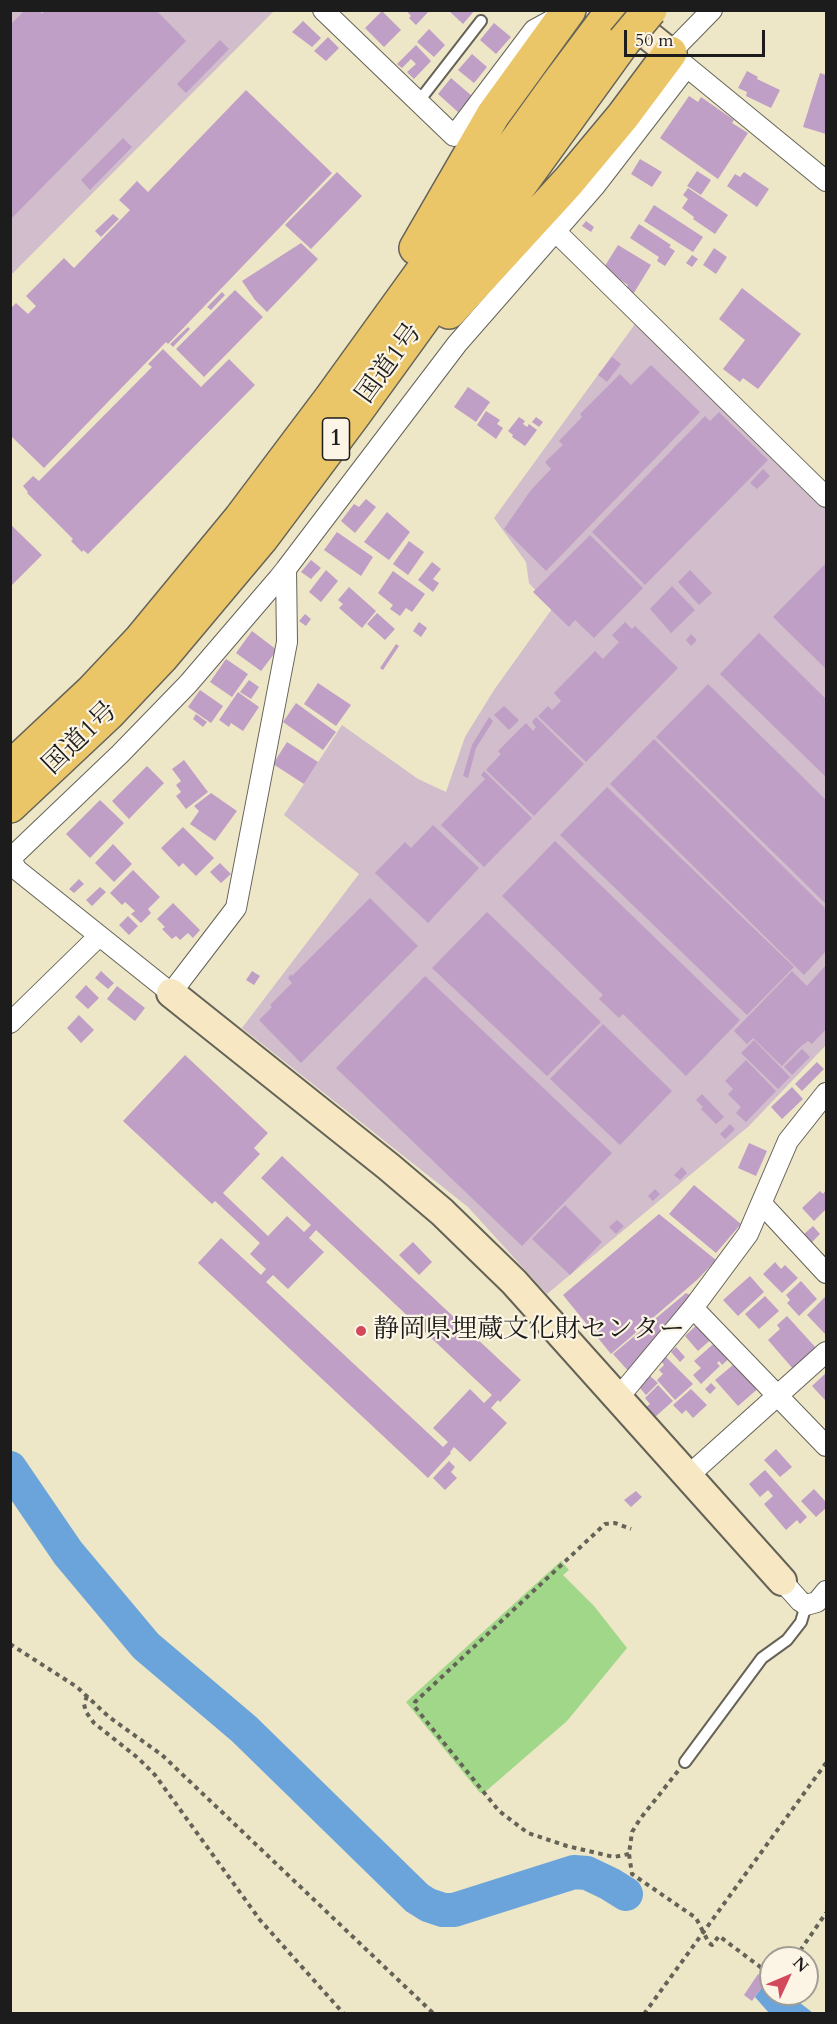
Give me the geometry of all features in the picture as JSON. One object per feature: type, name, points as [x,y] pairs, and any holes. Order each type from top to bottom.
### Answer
[{"type":"highway","name":"国道1号","points":[[10,806],[110,713],[162,657],[261,539],[342,407],[614,21],[650,10]]},
{"type":"highway","name":"1","points":[[342,407],[493,115],[569,11]]},
{"type":"highway","name":"1","points":[[342,407],[568,182],[623,116],[678,60]]},
{"type":"highway","name":"国道1号","points":[[10,768],[91,692],[141,639],[240,519],[342,407]]},
{"type":"street","points":[[323,10],[454,136],[534,30],[569,11]]},
{"type":"street","points":[[712,10],[595,186],[457,344],[286,569],[188,684],[120,754],[11,858],[16,869],[389,1167],[442,1212],[514,1282],[800,1601],[806,1605],[817,1602],[826,1591]]},
{"type":"street","points":[[614,21],[678,60],[826,181]]},
{"type":"street","points":[[555,231],[826,497]]},
{"type":"street","points":[[171,993],[236,908],[287,642],[286,569]]},
{"type":"street","points":[[10,1023],[99,936]]},
{"type":"street","points":[[618,1398],[693,1308],[748,1234],[788,1141],[825,1096]]},
{"type":"street","points":[[762,1204],[826,1273]]},
{"type":"street","points":[[693,1308],[826,1446]]},
{"type":"street","points":[[688,1476],[826,1352]]},
{"type":"lane","points":[[418,101],[481,21]]},
{"type":"lane","points":[[685,1762],[762,1658],[787,1640],[801,1622],[806,1605]]},
{"type":"path","points":[[629,1854],[614,1857],[567,1846],[528,1833],[499,1812],[414,1706],[415,1702],[605,1524],[615,1523],[631,1529]]},
{"type":"path","points":[[10,1644],[87,1696],[109,1717],[162,1755],[434,2013]]},
{"type":"path","points":[[87,1696],[84,1704],[94,1724],[138,1758],[155,1775],[260,1920],[344,2013]]},
{"type":"path","points":[[685,1762],[632,1832],[629,1854],[632,1874],[696,1918],[706,1940],[712,1945],[719,1936],[759,1966]]},
{"type":"path","points":[[644,2013],[826,1763]]},
{"type":"path","points":[[803,1946],[826,1913]]},
{"type":"shaded area","points":[[11,11],[274,11],[11,275]]},
{"type":"shaded area","points":[[638,320],[826,505],[826,1045],[749,1126],[547,1294],[468,1207],[242,1028],[359,874],[284,815],[342,725],[418,779],[446,792],[465,737],[494,690],[552,609],[529,583],[526,562],[494,518]]},
{"type":"green space","points":[[561,1561],[569,1570],[563,1575],[594,1606],[627,1648],[567,1721],[485,1792],[480,1793],[406,1702]]},
{"type":"water","points":[[763,2006],[804,2006],[813,2013],[769,2013]]},
{"type":"building","points":[[25,10],[39,10],[42,14],[46,10],[156,10],[186,41],[10,220],[10,25]]},
{"type":"building","points":[[406,10],[430,10],[416,25],[409,18],[411,16]]},
{"type":"building","points":[[448,10],[475,10],[463,24]]},
{"type":"building","points":[[382,11],[401,30],[384,47],[365,28]]},
{"type":"building","points":[[303,21],[321,38],[312,47],[292,32]]},
{"type":"building","points":[[494,23],[511,37],[496,54],[480,40]]},
{"type":"building","points":[[429,29],[445,45],[434,57],[417,42]]},
{"type":"building","points":[[328,37],[339,48],[326,61],[314,51]]},
{"type":"building","points":[[220,40],[229,49],[186,93],[177,84]]},
{"type":"building","points":[[416,45],[431,61],[414,79],[407,72],[416,64],[411,59],[402,68],[397,64]]},
{"type":"building","points":[[472,54],[487,67],[474,83],[458,70]]},
{"type":"building","points":[[747,71],[758,77],[757,79],[780,90],[771,108],[746,96],[747,92],[738,88]]},
{"type":"building","points":[[820,73],[826,75],[826,134],[803,127]]},
{"type":"building","points":[[451,78],[472,96],[458,112],[438,94]]},
{"type":"building","points":[[246,90],[332,173],[168,344],[166,342],[44,468],[12,437],[10,438],[10,309],[16,303],[28,314],[36,306],[26,296],[64,258],[74,268],[130,210],[119,200],[137,181],[148,192]]},
{"type":"building","points":[[689,96],[698,102],[701,97],[734,120],[732,123],[748,133],[718,179],[660,138]]},
{"type":"building","points":[[123,138],[132,147],[90,190],[81,180]]},
{"type":"building","points":[[640,159],[662,172],[652,187],[631,174]]},
{"type":"building","points":[[697,171],[711,180],[701,195],[687,186]]},
{"type":"building","points":[[337,172],[362,196],[311,249],[285,225]]},
{"type":"building","points":[[744,172],[769,189],[757,207],[727,186],[735,174],[740,177]]},
{"type":"building","points":[[688,188],[728,215],[715,234],[693,219],[694,217],[682,208],[688,199],[683,195]]},
{"type":"building","points":[[654,205],[703,237],[693,252],[644,221]]},
{"type":"building","points":[[113,214],[119,219],[101,237],[95,231]]},
{"type":"building","points":[[586,221],[594,227],[591,232],[582,226]]},
{"type":"building","points":[[639,224],[671,245],[669,247],[675,251],[665,266],[657,261],[659,257],[630,238]]},
{"type":"building","points":[[301,243],[318,259],[267,312],[255,300],[242,281]]},
{"type":"building","points":[[618,245],[651,265],[632,296],[624,291],[628,285],[603,269]]},
{"type":"building","points":[[714,248],[727,257],[716,274],[703,265]]},
{"type":"building","points":[[692,255],[698,259],[692,267],[686,263]]},
{"type":"building","points":[[742,288],[801,334],[758,389],[743,378],[740,382],[723,369],[745,340],[719,319]]},
{"type":"building","points":[[235,290],[263,317],[204,377],[176,349]]},
{"type":"building","points":[[222,292],[225,295],[211,310],[207,307]]},
{"type":"building","points":[[188,327],[190,329],[173,347],[170,344]]},
{"type":"building","points":[[163,349],[201,387],[229,359],[255,385],[88,554],[83,550],[82,552],[71,541],[73,539],[27,493],[23,486],[33,476],[39,481],[152,367],[148,364]]},
{"type":"building","points":[[612,357],[621,364],[607,382],[598,375]]},
{"type":"building","points":[[651,365],[700,412],[546,571],[504,529],[531,490],[551,469],[545,462],[563,445],[559,441],[582,417],[580,414],[620,374],[631,385]]},
{"type":"building","points":[[468,387],[490,402],[476,422],[454,407]]},
{"type":"building","points":[[486,411],[500,420],[497,424],[503,428],[496,439],[477,425]]},
{"type":"building","points":[[719,412],[768,460],[645,585],[592,532],[705,416],[710,421]]},
{"type":"building","points":[[519,417],[525,421],[523,424],[527,427],[529,424],[537,430],[525,446],[512,437],[513,435],[508,431]]},
{"type":"building","points":[[536,417],[543,422],[539,427],[532,422]]},
{"type":"building","points":[[763,469],[770,476],[757,489],[750,483]]},
{"type":"building","points":[[366,499],[376,507],[355,533],[341,521],[354,504],[359,507]]},
{"type":"building","points":[[387,512],[410,532],[389,560],[364,542]]},
{"type":"building","points":[[10,524],[42,555],[10,587]]},
{"type":"building","points":[[337,532],[373,557],[361,576],[324,550]]},
{"type":"building","points":[[590,535],[643,588],[594,638],[575,620],[569,627],[533,592]]},
{"type":"building","points":[[409,541],[424,552],[408,575],[393,564]]},
{"type":"building","points":[[311,560],[321,568],[311,579],[301,572]]},
{"type":"building","points":[[432,562],[441,569],[433,579],[439,583],[433,592],[418,580]]},
{"type":"building","points":[[826,563],[826,669],[773,617]]},
{"type":"building","points":[[326,570],[338,581],[321,602],[309,592]]},
{"type":"building","points":[[690,570],[712,593],[699,605],[678,582]]},
{"type":"building","points":[[393,571],[425,594],[412,612],[406,608],[400,616],[390,609],[393,605],[378,593]]},
{"type":"building","points":[[672,586],[695,610],[671,633],[650,609]]},
{"type":"building","points":[[349,587],[376,611],[362,628],[339,608],[343,604],[338,600]]},
{"type":"building","points":[[377,613],[395,629],[385,640],[367,624]]},
{"type":"building","points":[[305,614],[311,619],[306,626],[299,621]]},
{"type":"building","points":[[419,622],[427,628],[421,637],[413,631]]},
{"type":"building","points":[[625,622],[632,629],[635,626],[678,668],[586,762],[538,716],[548,706],[552,710],[561,701],[554,693],[595,651],[603,659],[619,642],[612,635]]},
{"type":"building","points":[[252,631],[277,650],[261,671],[236,653]]},
{"type":"building","points":[[759,633],[826,699],[826,777],[720,674]]},
{"type":"building","points":[[691,634],[697,640],[691,646],[686,640]]},
{"type":"building","points":[[396,644],[399,646],[383,670],[380,668]]},
{"type":"building","points":[[226,659],[248,674],[232,697],[210,682]]},
{"type":"building","points":[[249,680],[259,687],[251,699],[240,692]]},
{"type":"building","points":[[318,683],[351,705],[336,726],[304,704]]},
{"type":"building","points":[[708,684],[826,800],[826,904],[656,737]]},
{"type":"building","points":[[200,690],[223,706],[211,723],[188,707]]},
{"type":"building","points":[[238,692],[259,707],[243,731],[231,723],[229,727],[219,720]]},
{"type":"building","points":[[296,703],[336,732],[323,750],[283,722]]},
{"type":"building","points":[[504,706],[519,720],[509,730],[494,715]]},
{"type":"building","points":[[196,714],[207,722],[203,727],[193,719]]},
{"type":"building","points":[[489,717],[493,721],[476,748],[468,778],[463,776],[472,745]]},
{"type":"building","points":[[536,717],[584,764],[534,816],[486,770],[501,754],[498,751],[526,723],[533,731],[536,727],[532,722]]},
{"type":"building","points":[[654,739],[826,909],[826,951],[804,975],[610,784]]},
{"type":"building","points":[[287,742],[318,762],[304,784],[273,764]]},
{"type":"building","points":[[184,760],[208,792],[186,809],[176,796],[181,792],[176,785],[181,781],[172,769]]},
{"type":"building","points":[[147,766],[164,783],[129,819],[112,801]]},
{"type":"building","points":[[484,771],[532,818],[484,867],[441,825],[485,779],[481,775]]},
{"type":"building","points":[[607,787],[794,967],[747,1015],[560,835]]},
{"type":"building","points":[[211,793],[237,811],[215,841],[190,824],[199,811],[194,806]]},
{"type":"building","points":[[100,800],[124,823],[90,858],[66,834]]},
{"type":"building","points":[[433,825],[479,868],[428,923],[375,873],[405,842],[411,848]]},
{"type":"building","points":[[183,827],[214,858],[196,876],[183,863],[179,867],[161,848]]},
{"type":"building","points":[[555,841],[740,1020],[686,1076],[623,1014],[619,1018],[599,999],[603,995],[502,896]]},
{"type":"building","points":[[113,844],[132,864],[114,882],[95,863]]},
{"type":"building","points":[[220,863],[231,874],[221,883],[210,872]]},
{"type":"building","points":[[133,870],[160,897],[148,909],[151,913],[141,923],[131,914],[135,911],[125,902],[122,905],[110,893]]},
{"type":"building","points":[[79,879],[84,884],[74,893],[69,889]]},
{"type":"building","points":[[100,887],[106,892],[92,906],[86,900]]},
{"type":"building","points":[[370,898],[418,946],[301,1063],[259,1020],[292,983],[288,978],[291,974],[292,976]]},
{"type":"building","points":[[173,903],[200,930],[193,938],[188,933],[180,940],[176,936],[172,939],[162,929],[165,927],[157,919]]},
{"type":"building","points":[[487,912],[601,1022],[547,1076],[432,968]]},
{"type":"building","points":[[128,916],[138,926],[129,935],[119,925]]},
{"type":"building","points":[[826,965],[826,1029],[812,1044],[808,1041],[800,1047],[782,1066],[753,1038],[747,1044],[734,1031],[792,971],[807,986]]},
{"type":"building","points":[[101,971],[114,983],[108,989],[95,978]]},
{"type":"building","points":[[252,971],[260,976],[254,985],[246,980]]},
{"type":"building","points":[[425,976],[612,1153],[522,1246],[336,1068]]},
{"type":"building","points":[[86,985],[99,998],[88,1009],[75,997]]},
{"type":"building","points":[[117,986],[145,1008],[135,1021],[107,999]]},
{"type":"building","points":[[79,1015],[94,1030],[81,1043],[67,1028]]},
{"type":"building","points":[[603,1024],[672,1091],[620,1145],[550,1079]]},
{"type":"building","points":[[754,1040],[790,1077],[778,1089],[741,1053]]},
{"type":"building","points":[[802,1049],[810,1057],[792,1075],[784,1067]]},
{"type":"building","points":[[185,1055],[268,1133],[254,1148],[260,1154],[223,1193],[268,1236],[287,1216],[304,1232],[311,1225],[261,1178],[282,1156],[521,1380],[491,1408],[507,1423],[470,1462],[454,1447],[428,1478],[198,1263],[221,1238],[261,1275],[266,1269],[250,1254],[260,1243],[215,1201],[212,1204],[123,1121]],"holes":[[[316,1230],[492,1395],[484,1403],[470,1389],[433,1428],[448,1442],[443,1447],[266,1282],[273,1275],[288,1289],[324,1252],[309,1238]]]},
{"type":"building","points":[[746,1060],[776,1091],[746,1122],[736,1113],[741,1107],[728,1094],[733,1089],[725,1081]]},
{"type":"building","points":[[817,1062],[824,1069],[802,1091],[795,1084]]},
{"type":"building","points":[[792,1087],[803,1099],[782,1119],[771,1107]]},
{"type":"building","points":[[702,1094],[724,1117],[716,1124],[701,1109],[703,1107],[696,1100]]},
{"type":"building","points":[[730,1124],[735,1129],[725,1139],[720,1134]]},
{"type":"building","points":[[749,1143],[767,1151],[756,1176],[738,1168]]},
{"type":"building","points":[[682,1167],[687,1173],[680,1180],[674,1175]]},
{"type":"building","points":[[694,1185],[741,1224],[716,1253],[669,1214]]},
{"type":"building","points":[[655,1189],[660,1194],[653,1201],[648,1196]]},
{"type":"building","points":[[826,1190],[826,1209],[814,1221],[802,1208],[820,1191],[823,1194]]},
{"type":"building","points":[[565,1205],[602,1242],[570,1275],[532,1239]]},
{"type":"building","points":[[659,1214],[716,1260],[698,1279],[611,1354],[563,1295]]},
{"type":"building","points":[[617,1220],[624,1226],[616,1234],[609,1227]]},
{"type":"building","points":[[813,1226],[820,1234],[811,1243],[804,1234]]},
{"type":"building","points":[[413,1242],[432,1262],[419,1275],[399,1255]]},
{"type":"building","points":[[775,1262],[781,1269],[785,1265],[798,1278],[782,1293],[763,1274]]},
{"type":"building","points":[[750,1276],[764,1292],[738,1316],[723,1300]]},
{"type":"building","points":[[801,1281],[817,1299],[799,1316],[787,1303],[790,1300],[786,1295]]},
{"type":"building","points":[[686,1293],[690,1295],[630,1373],[613,1354]]},
{"type":"building","points":[[765,1296],[779,1311],[759,1329],[745,1314]]},
{"type":"building","points":[[826,1296],[826,1335],[807,1315]]},
{"type":"building","points":[[787,1316],[817,1349],[794,1370],[768,1340],[780,1329],[777,1325]]},
{"type":"building","points":[[702,1320],[716,1335],[698,1351],[685,1336]]},
{"type":"building","points":[[719,1339],[733,1355],[722,1365],[719,1361],[717,1363],[720,1366],[701,1384],[693,1375],[701,1368],[694,1361]]},
{"type":"building","points":[[676,1347],[685,1357],[680,1362],[671,1352]]},
{"type":"building","points":[[663,1354],[693,1384],[675,1400],[657,1380],[663,1374],[659,1370],[664,1365],[660,1359]]},
{"type":"building","points":[[739,1360],[761,1386],[738,1406],[715,1380]]},
{"type":"building","points":[[826,1373],[826,1399],[825,1400],[812,1386]]},
{"type":"building","points":[[649,1375],[658,1383],[646,1395],[639,1387]]},
{"type":"building","points":[[711,1383],[716,1388],[710,1394],[705,1389]]},
{"type":"building","points":[[658,1385],[673,1401],[655,1417],[646,1407],[650,1404],[645,1398]]},
{"type":"building","points":[[691,1389],[707,1405],[693,1418],[686,1410],[682,1414],[673,1405]]},
{"type":"building","points":[[776,1449],[792,1467],[780,1477],[764,1460]]},
{"type":"building","points":[[449,1461],[455,1467],[451,1472],[457,1478],[445,1490],[433,1478]]},
{"type":"building","points":[[765,1470],[807,1517],[800,1524],[797,1520],[786,1530],[764,1504],[773,1496],[768,1490],[760,1497],[749,1484]]},
{"type":"building","points":[[814,1489],[826,1502],[826,1508],[816,1517],[801,1501]]},
{"type":"building","points":[[636,1491],[642,1497],[631,1507],[624,1500]]},
{"type":"building","points":[[759,1975],[759,1991],[752,2001],[744,1995]]},
{"type":"waterway","points":[[10,1468],[68,1553],[146,1646],[244,1729],[417,1898],[443,1910],[454,1910],[574,1872],[587,1873],[626,1894]]},
{"type":"place","name":"静岡県埋蔵文化財センター","points":[[361,1331]]}]
